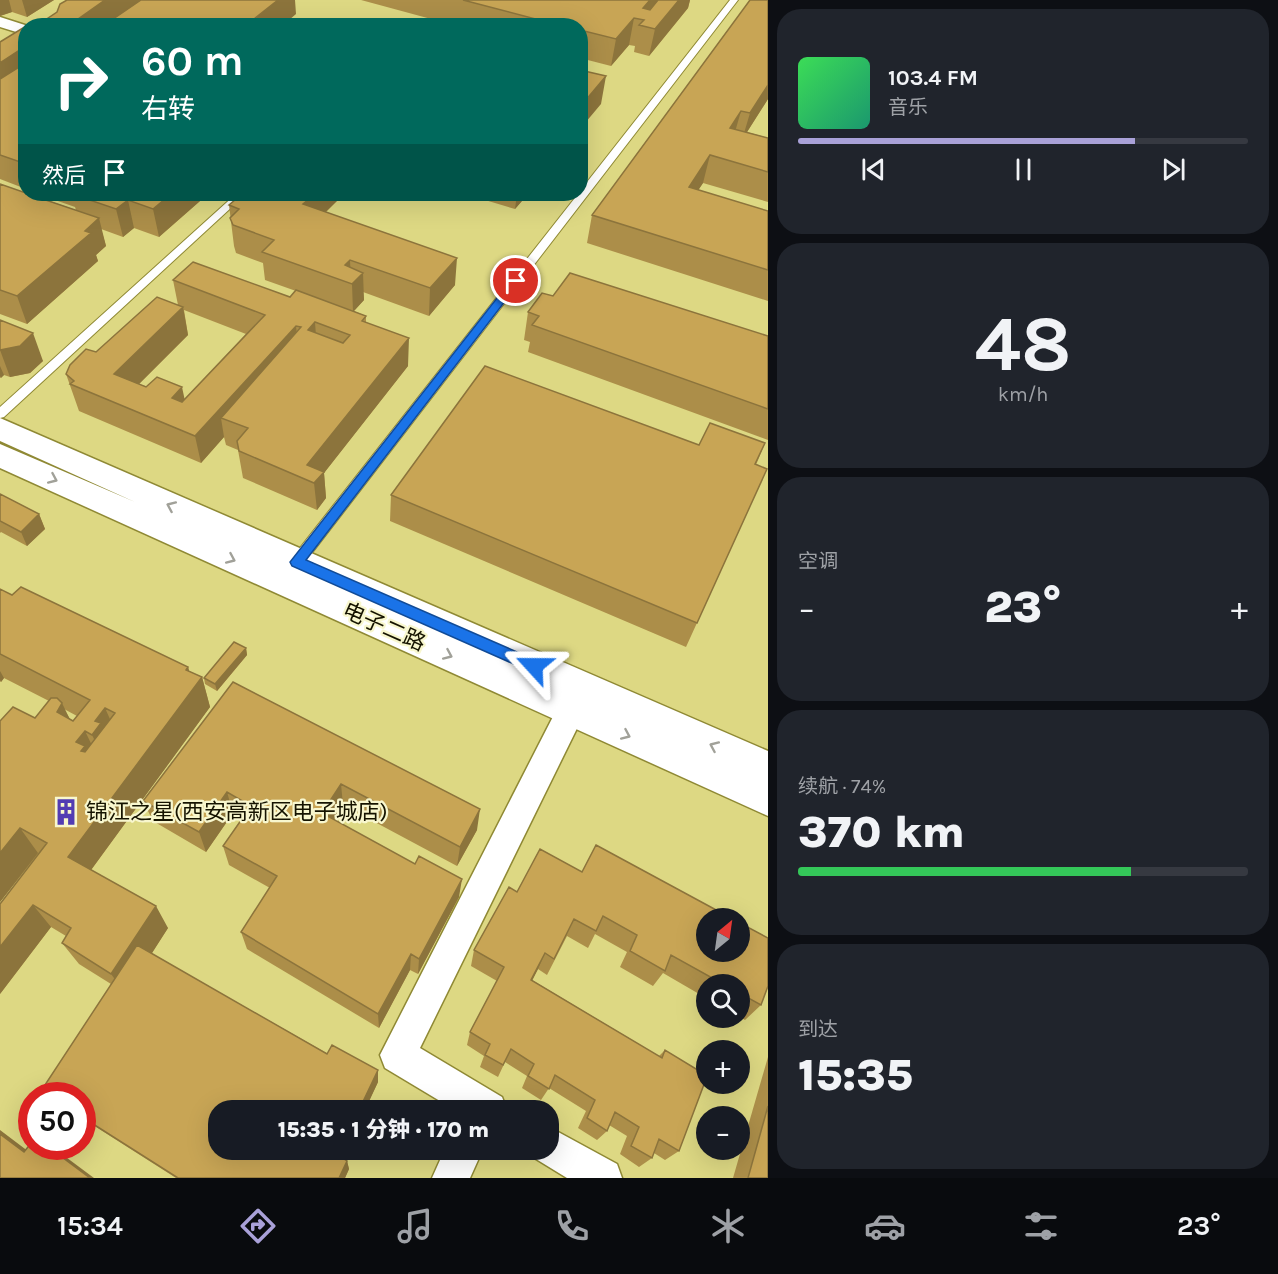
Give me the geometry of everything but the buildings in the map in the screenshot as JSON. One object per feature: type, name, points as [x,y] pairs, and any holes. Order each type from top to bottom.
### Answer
[{"type":"main road","name":"电子二路","points":[[0,429],[766,771]]},
{"type":"main road","name":"电子二路","points":[[0,455],[571,710],[766,771]]},
{"type":"street","points":[[0,22],[18,28]]},
{"type":"street","points":[[9,44],[18,37]]},
{"type":"street","points":[[470,1100],[398,1055],[571,710]]},
{"type":"street","points":[[559,1152],[603,1178]]},
{"type":"street","points":[[451,1178],[460,1160]]},
{"type":"lane","points":[[588,188],[734,0]]},
{"type":"lane","points":[[0,414],[233,201]]},
{"type":"lane","points":[[297,562],[578,201]]},
{"type":"place","name":"锦江之星(西安高新区电子城店)","points":[[66,812]]},
{"type":"route","points":[[516,281],[297,562],[534,666]]}]
